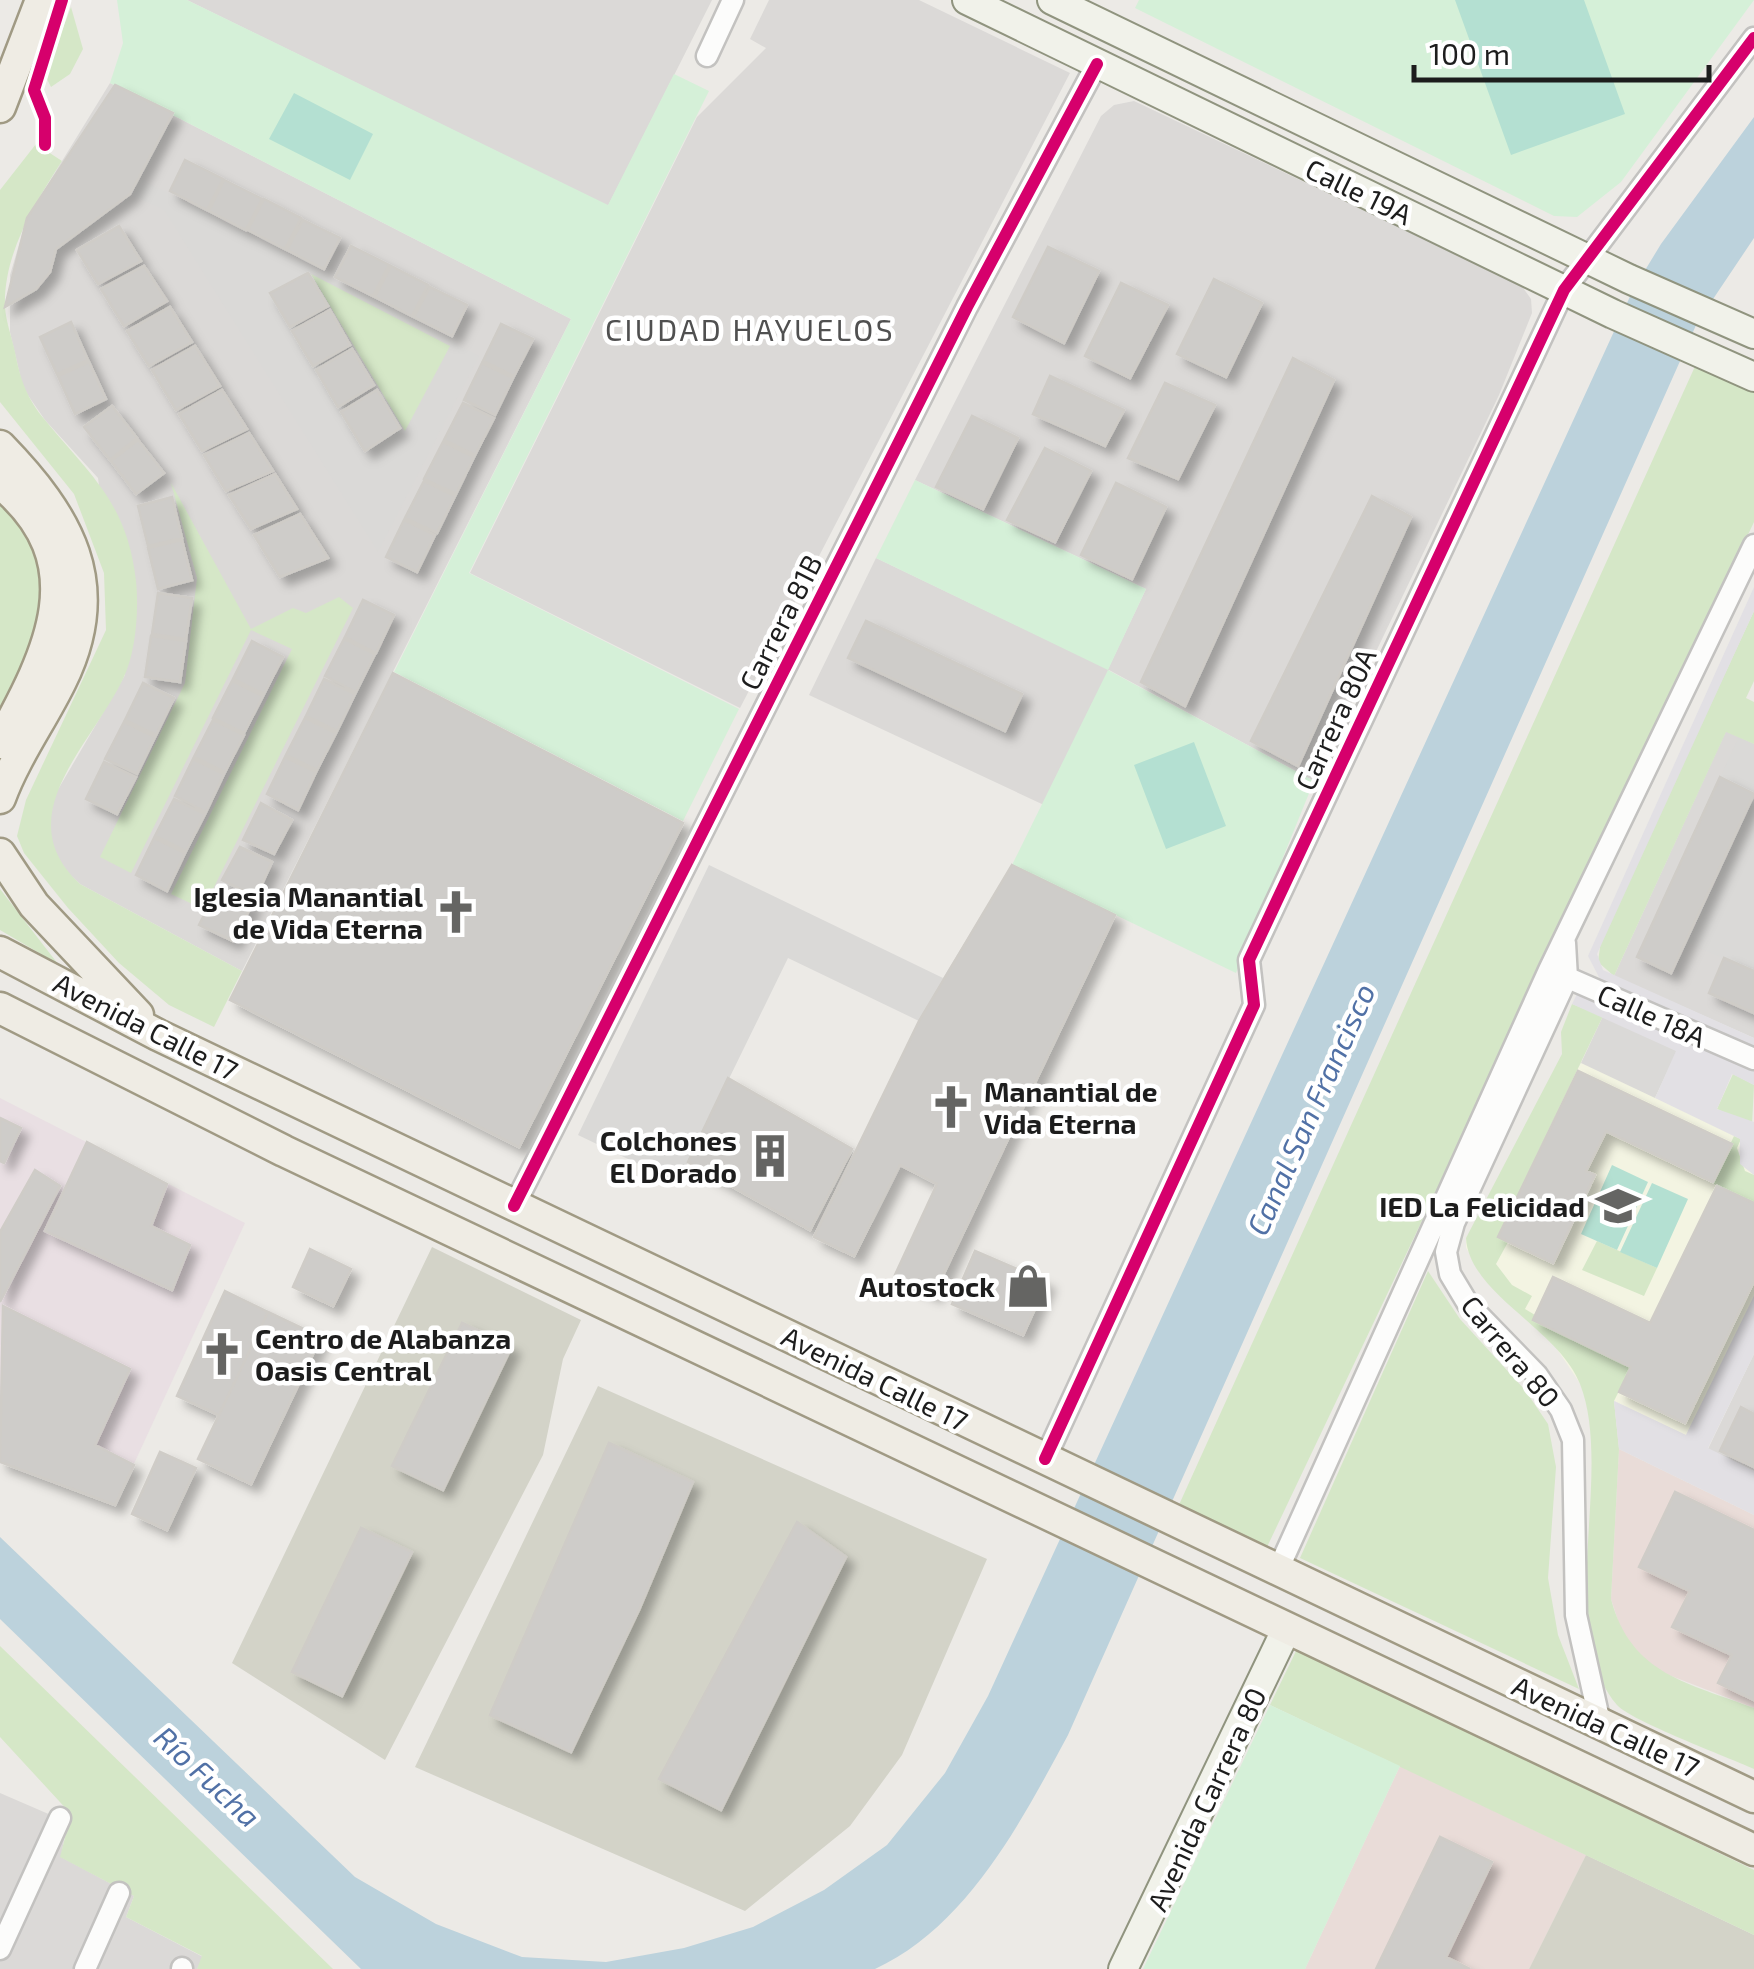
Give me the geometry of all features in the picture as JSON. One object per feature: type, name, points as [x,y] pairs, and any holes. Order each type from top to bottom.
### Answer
[{"type":"main road","points":[[0,107],[42,0]]},
{"type":"main road","points":[[0,446],[45,494],[62,519],[81,575],[82,595],[70,660],[0,798]]},
{"type":"main road","points":[[0,483],[31,513],[43,536],[57,583],[58,608],[49,645],[0,743]]},
{"type":"main road","points":[[0,854],[47,920],[158,1034]]},
{"type":"main road","name":"Avenida Calle 17","points":[[0,952],[158,1034],[514,1206],[1754,1797]]},
{"type":"main road","name":"Avenida Calle 17","points":[[0,1008],[268,1143],[1754,1850]]},
{"type":"street","points":[[707,56],[733,0]]},
{"type":"street","name":"Calle 19A","points":[[966,0],[1613,314],[1754,377]]},
{"type":"street","name":"Calle 19A","points":[[1052,0],[1584,258],[1754,334]]},
{"type":"street","name":"Carrera 80A","points":[[1055,1464],[1254,1005],[1250,960],[1564,290],[1584,258],[1754,38]]},
{"type":"street","name":"Carrera 81B","points":[[514,1206],[901,437],[1096,64]]},
{"type":"street","name":"Carrera 80","points":[[1600,1723],[1576,1614],[1576,1484],[1568,1424],[1537,1376],[1468,1304],[1446,1262],[1454,1223],[1558,974],[1566,942],[1754,546]]},
{"type":"street","name":"Carrera 80","points":[[1278,1570],[1558,974]]},
{"type":"street","name":"Calle 18A","points":[[1558,974],[1754,1059]]},
{"type":"street","name":"Avenida Carrera 80","points":[[1123,1969],[1287,1628]]},
{"type":"street","points":[[0,1950],[60,1818]]},
{"type":"street","points":[[86,1969],[120,1893]]},
{"type":"shaded area","points":[[187,0],[712,0],[608,206]]},
{"type":"shaded area","points":[[769,0],[919,0],[1070,73],[740,708],[470,573],[697,117],[766,48],[750,39]]},
{"type":"shaded area","points":[[110,83],[571,319],[242,971],[80,884],[65,870],[51,845],[48,818],[56,793],[125,675],[98,478],[45,420],[23,388],[10,332],[10,275],[27,218]]},
{"type":"shaded area","points":[[1134,101],[1521,285],[1531,299],[1532,313],[1499,395],[1314,781],[1109,670],[1044,805],[809,695],[876,558],[1108,669],[1146,589],[915,480],[1101,116],[1114,105]]},
{"type":"shaded area","points":[[139,178],[479,356],[378,552],[164,210],[130,194]]},
{"type":"shaded area","points":[[1754,587],[1754,611],[1597,954],[1603,970],[1754,1038],[1754,1049],[1600,979],[1588,956]]},
{"type":"shaded area","points":[[1726,731],[1754,744],[1754,1038],[1614,976]]},
{"type":"shaded area","points":[[1739,737],[1754,744],[1754,792],[1720,777]]},
{"type":"shaded area","points":[[1754,794],[1754,971],[1685,942]]},
{"type":"shaded area","name":"Manantial de Vida Eterna","points":[[709,865],[943,978],[1012,865],[1115,915],[934,1294],[895,1275],[937,1184],[901,1166],[854,1256],[814,1237],[919,1021],[788,958],[678,1183],[578,1135]]},
{"type":"shaded area","points":[[1577,994],[1754,1070],[1754,1085],[1732,1074],[1717,1109],[1754,1122],[1754,1175],[1740,1164],[1740,1139],[1655,1098],[1676,1051],[1572,1004]]},
{"type":"shaded area","name":"IED La Felicidad","points":[[1603,1016],[1677,1051],[1741,1139],[1737,1157],[1754,1175],[1754,1296],[1686,1435],[1581,1385],[1553,1343],[1489,1283],[1466,1248],[1466,1238],[1581,1063]]},
{"type":"shaded area","points":[[1603,1016],[1677,1051],[1655,1098],[1581,1063]]},
{"type":"shaded area","points":[[0,1098],[245,1223],[115,1505],[0,1462]]},
{"type":"shaded area","points":[[432,1247],[581,1320],[563,1359],[543,1455],[385,1760],[232,1663]]},
{"type":"shaded area","points":[[1754,1296],[1754,1354],[1708,1448],[1754,1471],[1754,1515],[1619,1449],[1614,1401],[1686,1435]]},
{"type":"shaded area","points":[[1754,1354],[1754,1471],[1708,1449]]},
{"type":"shaded area","points":[[598,1386],[987,1559],[902,1755],[850,1826],[745,1911],[415,1767]]},
{"type":"shaded area","points":[[1619,1449],[1754,1515],[1754,1708],[1661,1672],[1639,1657],[1623,1636],[1611,1599]]},
{"type":"shaded area","points":[[1400,1766],[1586,1855],[1529,1969],[1305,1969]]},
{"type":"shaded area","points":[[0,1793],[67,1822],[61,1857],[134,1896],[126,1917],[203,1957],[197,1969],[0,1969]]},
{"type":"shaded area","points":[[1586,1855],[1754,1935],[1754,1969],[1529,1969]]},
{"type":"green space","points":[[117,0],[187,0],[608,205],[674,74],[709,91],[469,573],[739,709],[683,821],[394,672],[571,319],[110,83],[123,43]]},
{"type":"green space","points":[[1139,0],[1754,0],[1621,182],[1577,217],[1554,216],[1135,8]]},
{"type":"green space","points":[[1455,0],[1584,0],[1625,114],[1511,155]]},
{"type":"green space","points":[[71,7],[83,49],[70,74],[51,87],[45,75]]},
{"type":"green space","points":[[294,93],[373,134],[350,180],[269,139]]},
{"type":"green space","points":[[36,144],[62,161],[15,249],[6,287],[8,324],[22,380],[33,404],[92,475],[116,511],[131,554],[137,592],[136,631],[127,669],[62,781],[53,807],[51,833],[60,858],[80,884],[242,971],[214,1027],[169,1005],[119,963],[68,908],[24,853],[17,836],[26,800],[106,630],[104,573],[74,494],[0,402],[0,190]]},
{"type":"green space","points":[[311,274],[450,346],[405,431]]},
{"type":"green space","points":[[1697,362],[1754,388],[1754,522],[1267,1547],[1178,1507]]},
{"type":"green space","points":[[915,480],[1146,589],[1108,670],[876,558]]},
{"type":"green space","points":[[171,483],[251,629],[293,608],[306,613],[339,597],[353,608],[203,909],[171,894],[292,649],[251,630],[131,873],[100,857],[185,683],[197,578]]},
{"type":"green space","points":[[0,497],[35,536],[43,571],[40,640],[0,716]]},
{"type":"green space","points":[[1754,611],[1754,681],[1746,698],[1754,702],[1754,744],[1726,732],[1614,976],[1598,962],[1601,940]]},
{"type":"green space","points":[[1108,670],[1314,781],[1236,973],[1012,865]]},
{"type":"green space","points":[[1194,742],[1226,826],[1166,849],[1134,765]]},
{"type":"green space","points":[[0,889],[58,964],[0,930]]},
{"type":"green space","points":[[1572,1004],[1603,1016],[1498,1236],[1508,1242],[1496,1264],[1512,1285],[1532,1296],[1525,1309],[1535,1315],[1533,1320],[1631,1367],[1614,1401],[1619,1449],[1611,1599],[1620,1624],[1648,1660],[1685,1683],[1754,1708],[1754,1769],[1626,1712],[1617,1705],[1598,1673],[1589,1635],[1586,1594],[1592,1461],[1589,1420],[1580,1384],[1554,1346],[1482,1277],[1466,1238],[1562,1054],[1561,1032]]},
{"type":"green space","points":[[1733,1074],[1754,1085],[1752,1125],[1717,1109]]},
{"type":"green space","points":[[1734,1136],[1741,1139],[1737,1148],[1745,1171],[1754,1175],[1754,1203],[1712,1183]]},
{"type":"green space","points":[[1612,1165],[1648,1182],[1617,1250],[1581,1234]]},
{"type":"green space","points":[[1652,1183],[1688,1199],[1657,1268],[1620,1252]]},
{"type":"green space","points":[[1597,1241],[1657,1268],[1644,1296],[1582,1270]]},
{"type":"green space","points":[[1428,1271],[1460,1319],[1525,1390],[1548,1424],[1556,1467],[1548,1578],[1558,1635],[1579,1689],[1300,1558]]},
{"type":"green space","points":[[0,1646],[333,1969],[197,1969],[202,1956],[126,1917],[134,1896],[60,1857],[71,1814],[0,1737]]},
{"type":"green space","points":[[1297,1649],[1754,1870],[1754,1935],[1270,1705]]},
{"type":"green space","points":[[1270,1705],[1400,1766],[1305,1969],[1143,1969]]},
{"type":"water","points":[[1754,117],[1754,238],[1697,323],[1068,1735],[989,1868],[938,1926],[875,1969],[361,1969],[0,1619],[0,1537],[355,1877],[436,1924],[522,1957],[606,1962],[684,1948],[753,1927],[824,1890],[887,1845],[945,1773],[988,1696],[1633,290],[1661,244]]},
{"type":"building","points":[[115,85],[173,113],[130,194],[56,249],[50,272],[36,289],[5,307],[27,218]]},
{"type":"building","points":[[185,160],[223,179],[207,210],[170,191]]},
{"type":"building","points":[[224,180],[262,199],[246,230],[209,211]]},
{"type":"building","points":[[264,199],[301,218],[285,249],[248,230]]},
{"type":"building","points":[[303,220],[340,238],[324,269],[287,250]]},
{"type":"building","points":[[119,226],[141,261],[98,284],[77,250]]},
{"type":"building","points":[[351,246],[389,265],[373,296],[335,277]]},
{"type":"building","points":[[1048,247],[1099,271],[1064,343],[1013,317]]},
{"type":"building","points":[[144,266],[167,301],[124,326],[101,289]]},
{"type":"building","points":[[391,266],[428,285],[412,316],[375,297]]},
{"type":"building","points":[[308,273],[328,306],[290,327],[270,293]]},
{"type":"building","points":[[1214,279],[1262,303],[1226,377],[1177,354]]},
{"type":"building","points":[[1121,283],[1168,305],[1130,378],[1085,356]]},
{"type":"building","points":[[430,287],[467,305],[452,336],[414,317]]},
{"type":"building","points":[[170,307],[192,342],[149,366],[127,331]]},
{"type":"building","points":[[330,310],[350,345],[313,366],[292,331]]},
{"type":"building","points":[[71,322],[88,360],[57,374],[40,337]]},
{"type":"building","points":[[501,324],[533,339],[514,376],[483,361]]},
{"type":"building","points":[[195,346],[220,386],[176,410],[152,370]]},
{"type":"building","points":[[352,349],[374,385],[338,407],[316,370]]},
{"type":"building","points":[[1293,358],[1334,380],[1185,706],[1141,682]]},
{"type":"building","points":[[89,362],[106,399],[75,414],[58,376]]},
{"type":"building","points":[[482,363],[513,378],[495,415],[464,400]]},
{"type":"building","points":[[1050,376],[1124,410],[1105,446],[1033,414]]},
{"type":"building","points":[[1165,383],[1215,405],[1178,479],[1128,458]]},
{"type":"building","points":[[222,390],[247,429],[202,451],[179,414]]},
{"type":"building","points":[[377,390],[400,428],[365,451],[341,412]]},
{"type":"building","points":[[463,403],[494,418],[475,455],[444,440]]},
{"type":"building","points":[[112,406],[137,438],[110,460],[84,427]]},
{"type":"building","points":[[972,416],[1018,438],[983,509],[936,487]]},
{"type":"building","points":[[249,433],[273,471],[226,491],[204,455]]},
{"type":"building","points":[[138,440],[164,473],[136,494],[111,461]]},
{"type":"building","points":[[443,442],[474,457],[456,494],[424,479]]},
{"type":"building","points":[[1045,448],[1091,471],[1055,542],[1007,520]]},
{"type":"building","points":[[275,474],[297,509],[251,529],[229,495]]},
{"type":"building","points":[[424,481],[455,496],[437,533],[405,518]]},
{"type":"building","points":[[1116,483],[1166,507],[1132,579],[1081,555]]},
{"type":"building","points":[[1372,496],[1411,517],[1298,766],[1251,741]]},
{"type":"building","points":[[172,497],[182,538],[148,546],[138,506]]},
{"type":"building","points":[[300,514],[328,558],[280,577],[254,535]]},
{"type":"building","points":[[404,520],[435,535],[417,572],[386,557]]},
{"type":"building","points":[[182,540],[192,580],[158,589],[148,548]]},
{"type":"building","points":[[158,593],[192,598],[186,639],[152,634]]},
{"type":"building","points":[[363,600],[394,615],[376,653],[345,637]]},
{"type":"building","points":[[866,621],[1022,694],[1005,731],[848,658]]},
{"type":"building","points":[[151,636],[186,641],[180,682],[145,677]]},
{"type":"building","points":[[344,639],[375,654],[356,692],[325,676]]},
{"type":"building","points":[[252,641],[283,657],[264,694],[233,679]]},
{"type":"building","name":"Iglesia Manantial de Vida Eterna","points":[[393,673],[683,823],[519,1147],[230,1000]]},
{"type":"building","points":[[324,679],[355,694],[337,731],[306,716]]},
{"type":"building","points":[[232,681],[263,696],[244,733],[213,718]]},
{"type":"building","points":[[143,683],[174,698],[156,735],[125,720]]},
{"type":"building","points":[[305,718],[336,733],[317,770],[286,755]]},
{"type":"building","points":[[213,720],[244,735],[225,772],[194,757]]},
{"type":"building","points":[[124,722],[155,737],[137,774],[105,759]]},
{"type":"building","points":[[285,757],[316,772],[298,810],[267,794]]},
{"type":"building","points":[[193,759],[224,774],[206,812],[175,796]]},
{"type":"building","points":[[104,762],[136,777],[117,814],[86,799]]},
{"type":"building","points":[[1720,777],[1754,794],[1671,973],[1637,957]]},
{"type":"building","points":[[174,799],[205,814],[186,851],[155,836]]},
{"type":"building","points":[[261,803],[292,820],[274,854],[243,840]]},
{"type":"building","points":[[154,838],[185,853],[167,891],[136,875]]},
{"type":"building","points":[[240,847],[272,862],[256,897],[222,880]]},
{"type":"building","points":[[1012,865],[1115,915],[934,1294],[895,1275],[937,1184],[900,1165],[854,1256],[814,1237],[919,1021]]},
{"type":"building","points":[[219,886],[253,903],[233,941],[199,925]]},
{"type":"building","points":[[1724,958],[1754,971],[1754,1013],[1709,993]]},
{"type":"building","points":[[1578,1071],[1732,1144],[1713,1182],[1606,1131],[1586,1171],[1595,1175],[1553,1263],[1498,1237]]},
{"type":"building","name":"Colchones El Dorado","points":[[728,1078],[852,1149],[810,1230],[688,1162]]},
{"type":"building","points":[[0,1118],[21,1128],[4,1163],[0,1161]]},
{"type":"building","points":[[87,1142],[167,1184],[151,1226],[190,1245],[172,1290],[45,1231]]},
{"type":"building","points":[[35,1170],[60,1186],[0,1302],[0,1232]]},
{"type":"building","points":[[1717,1186],[1754,1203],[1754,1281],[1685,1423],[1619,1392],[1631,1367],[1533,1320],[1553,1277],[1650,1323]]},
{"type":"building","points":[[310,1249],[351,1269],[333,1306],[293,1287]]},
{"type":"building","points":[[975,1251],[1047,1282],[1023,1335],[952,1304]]},
{"type":"building","name":"Centro de Alabanza Oasis Central","points":[[225,1291],[268,1312],[219,1415],[177,1396]]},
{"type":"building","points":[[3,1306],[130,1369],[95,1445],[134,1465],[115,1505],[0,1462]]},
{"type":"building","points":[[268,1312],[321,1337],[251,1484],[198,1459]]},
{"type":"building","points":[[462,1323],[512,1346],[443,1490],[392,1466]]},
{"type":"building","points":[[1741,1407],[1754,1414],[1754,1467],[1720,1451]]},
{"type":"building","points":[[609,1443],[693,1482],[639,1610],[571,1752],[490,1715]]},
{"type":"building","points":[[160,1452],[196,1468],[167,1530],[132,1514]]},
{"type":"building","points":[[1675,1492],[1754,1530],[1754,1700],[1718,1683],[1732,1655],[1672,1627],[1690,1591],[1639,1567]]},
{"type":"building","points":[[797,1522],[846,1557],[721,1810],[659,1779]]},
{"type":"building","points":[[361,1528],[412,1552],[342,1696],[292,1672]]},
{"type":"building","points":[[1440,1837],[1492,1862],[1446,1957],[1470,1969],[1376,1969]]},
{"type":"cycle path","points":[[45,145],[45,118],[34,90],[62,0]]},
{"type":"cycle path","points":[[1045,1459],[1254,1005],[1249,960],[1564,290],[1754,38]]},
{"type":"cycle path","points":[[514,1206],[967,307],[1097,64]]},
{"type":"place","name":"Iglesia Manantial de Vida Eterna","points":[[456,912]]},
{"type":"place","name":"Manantial de Vida Eterna","points":[[951,1107]]},
{"type":"place","name":"Colchones El Dorado","points":[[770,1156]]},
{"type":"place","name":"IED La Felicidad","points":[[1618,1206]]},
{"type":"place","name":"Autostock","points":[[1028,1286]]},
{"type":"place","name":"Centro de Alabanza Oasis Central","points":[[222,1354]]},
{"type":"district","name":"CIUDAD HAYUELOS","points":[[750,329]]},
{"type":"water label","name":"Canal San Francisco","points":[[1310,1109]]},
{"type":"water label","name":"Río Fucha","points":[[208,1776]]}]
